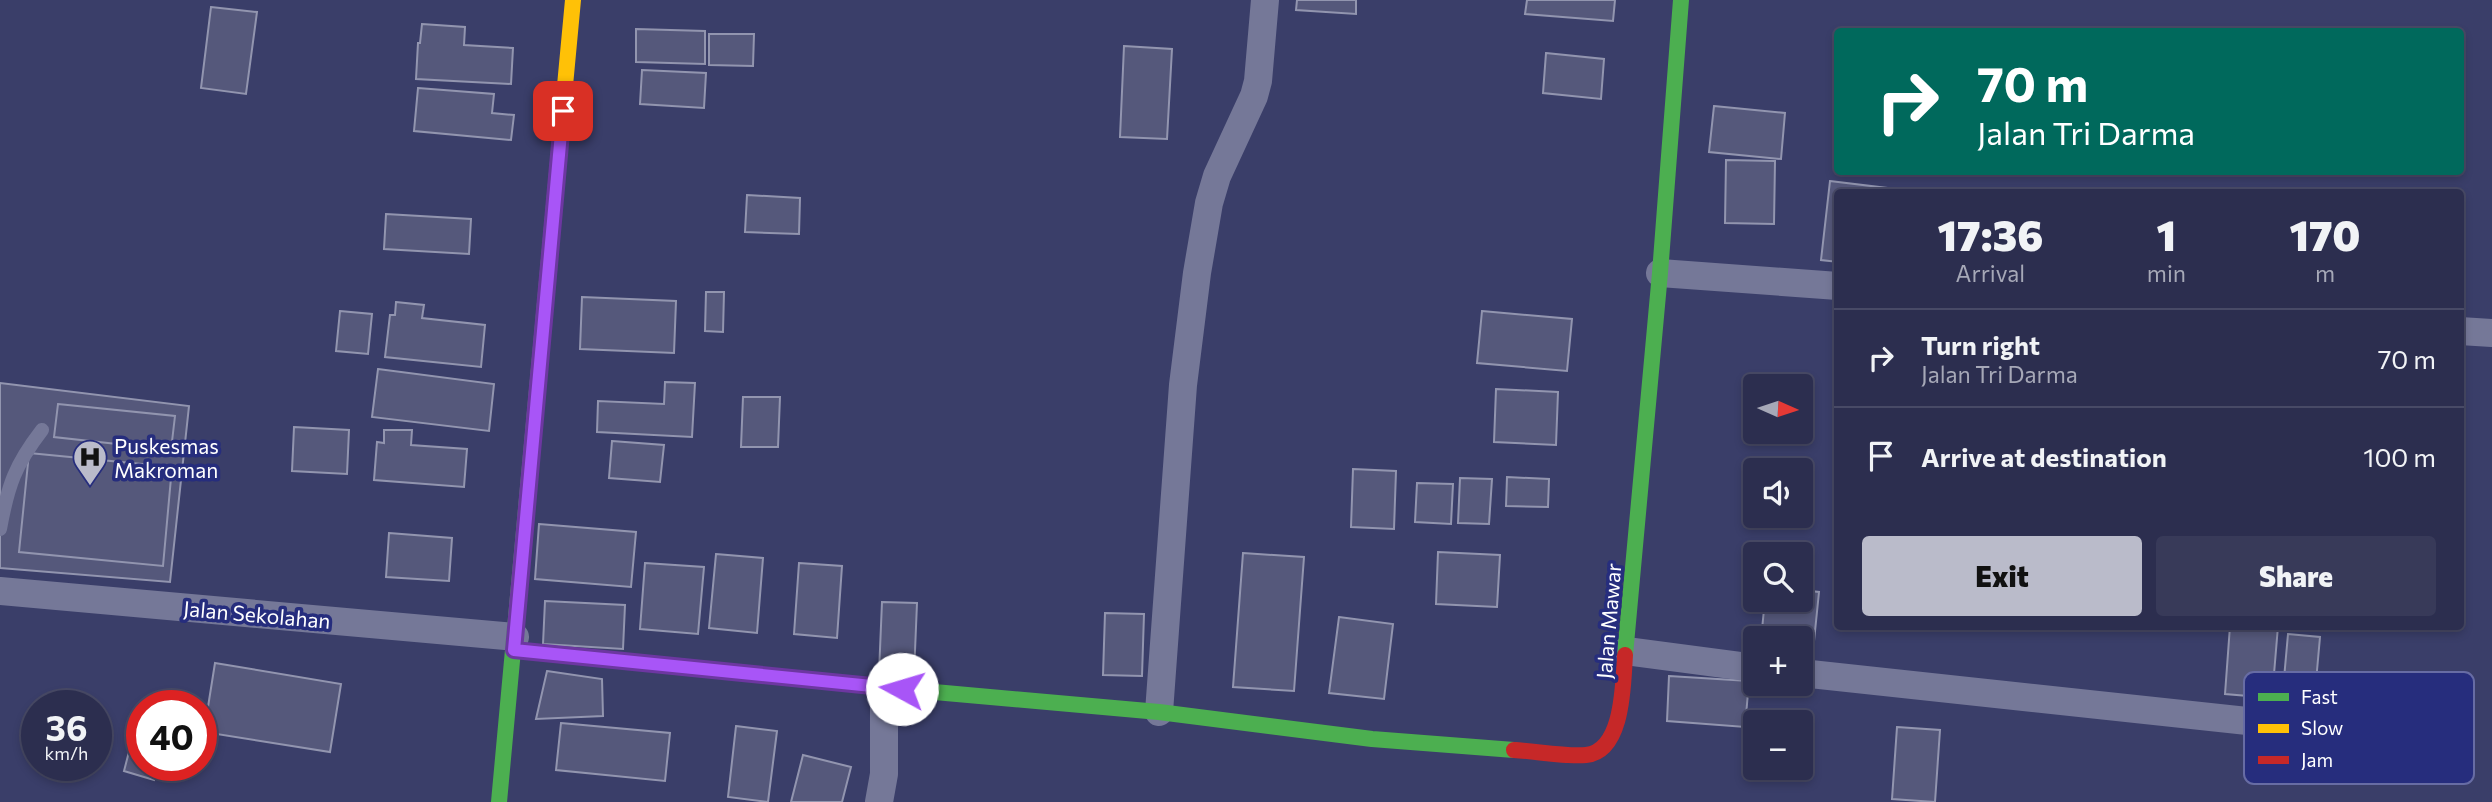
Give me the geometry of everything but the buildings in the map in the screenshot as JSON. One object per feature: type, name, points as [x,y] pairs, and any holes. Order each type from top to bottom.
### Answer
[{"type":"street","points":[[499,802],[573,0]]},
{"type":"street","points":[[1159,712],[1183,384],[1197,273],[1209,203],[1217,176],[1256,89],[1265,0]]},
{"type":"street","name":"Jalan Mawar","points":[[515,643],[884,687],[1159,712],[1372,739],[1587,755],[1599,751],[1611,737],[1620,714],[1660,272],[1681,0]]},
{"type":"street","points":[[1660,272],[1834,286]]},
{"type":"street","points":[[2464,331],[2492,334]]},
{"type":"street","name":"Jalan Sekolahan","points":[[0,591],[515,643]]},
{"type":"street","points":[[1626,651],[1743,666]]},
{"type":"street","points":[[1813,674],[2244,721]]},
{"type":"street","points":[[879,802],[884,774],[884,687]]},
{"type":"lane","points":[[0,529],[7,494],[22,457],[42,429]]},
{"type":"traffic: fast","points":[[1625,655],[1660,273],[1681,0]]},
{"type":"traffic: fast","points":[[499,802],[563,107]]},
{"type":"traffic: fast","points":[[912,690],[1159,712],[1372,739],[1514,750]]},
{"type":"traffic: slow","points":[[563,107],[573,0]]},
{"type":"traffic: slow","points":[[514,650],[742,673]]},
{"type":"traffic: jam","points":[[1514,750],[1560,755],[1586,755],[1599,751],[1615,729],[1622,697],[1625,655]]},
{"type":"traffic: jam","points":[[742,673],[912,690]]},
{"type":"place","name":"Puskesmas Makroman","points":[[90,487]]},
{"type":"route","points":[[563,111],[514,650],[902,689]]}]
